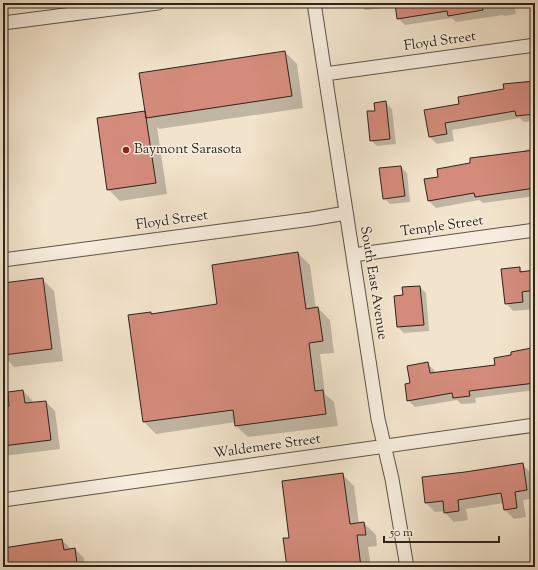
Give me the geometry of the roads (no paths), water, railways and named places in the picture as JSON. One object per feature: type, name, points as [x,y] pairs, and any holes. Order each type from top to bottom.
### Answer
[{"type":"street","points":[[3,23],[158,3]]},
{"type":"street","name":"South East Avenue","points":[[314,3],[378,419],[392,480],[407,567]]},
{"type":"street","name":"Floyd Street","points":[[325,74],[535,45]]},
{"type":"street","name":"Floyd Street","points":[[3,260],[346,213]]},
{"type":"street","name":"Temple Street","points":[[353,255],[535,230]]},
{"type":"street","name":"Waldemere Street","points":[[3,500],[535,425]]},
{"type":"place","name":"Baymont Sarasota","points":[[126,150]]}]
